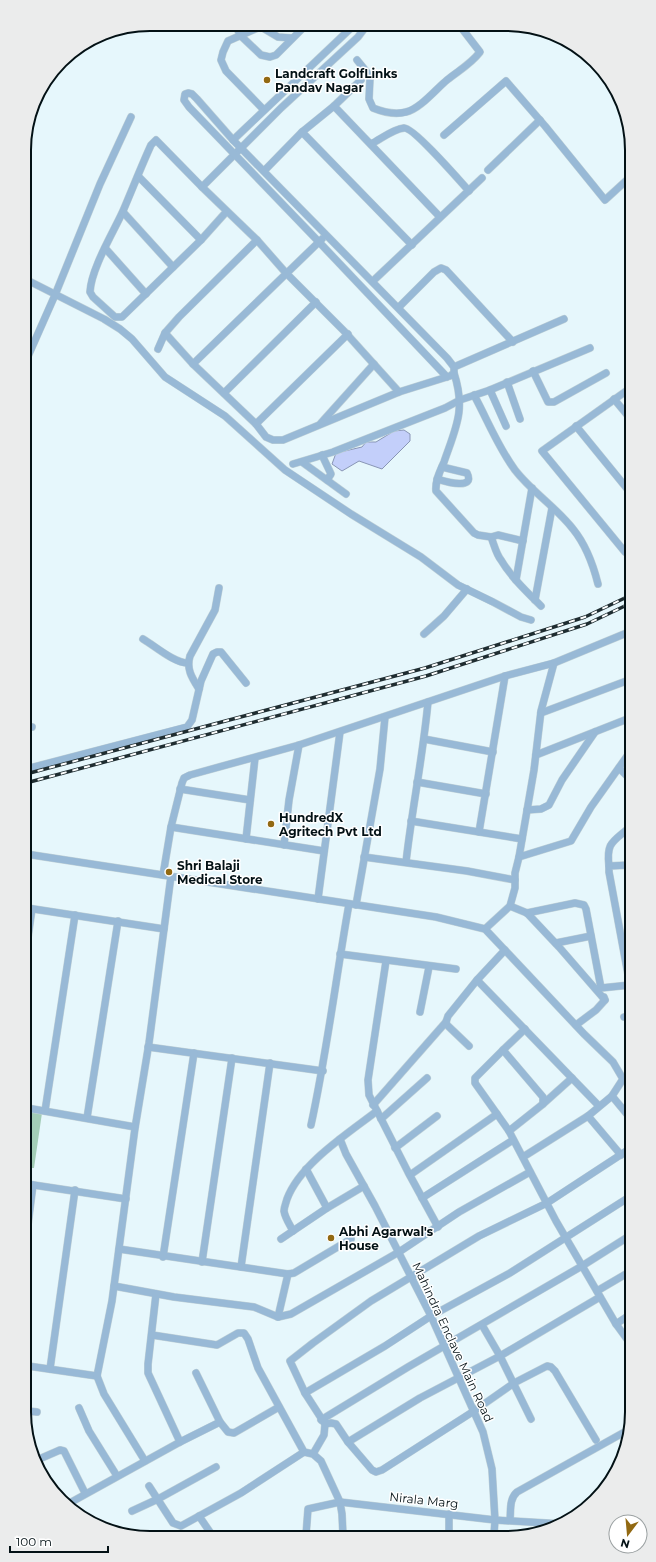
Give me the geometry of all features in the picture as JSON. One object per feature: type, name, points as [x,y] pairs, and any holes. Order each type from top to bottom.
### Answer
[{"type":"street","points":[[239,31],[241,36],[261,55],[270,57],[276,55],[300,31]]},
{"type":"street","points":[[250,31],[228,41],[221,60],[226,71],[264,110]]},
{"type":"street","points":[[269,31],[278,37],[292,38]]},
{"type":"street","points":[[202,187],[362,31]]},
{"type":"street","points":[[357,60],[370,78],[369,99],[373,108],[382,112],[407,112],[419,105],[447,80],[474,60],[480,52],[464,31]]},
{"type":"street","points":[[233,140],[345,33]]},
{"type":"street","points":[[264,171],[302,132],[334,106],[361,80]]},
{"type":"street","points":[[444,135],[506,81],[605,200],[625,181]]},
{"type":"street","points":[[447,377],[189,107],[184,100],[185,94],[192,94],[233,140],[399,307],[454,370],[460,400],[458,421],[437,479],[436,491],[474,533],[491,537],[498,535],[523,541]]},
{"type":"street","points":[[334,106],[440,217]]},
{"type":"street","points":[[31,349],[55,295],[100,184],[131,117]]},
{"type":"street","points":[[488,170],[540,120]]},
{"type":"street","points":[[371,144],[397,130],[404,128],[410,129],[469,191]]},
{"type":"street","points":[[302,132],[412,245]]},
{"type":"street","points":[[227,211],[201,240],[122,317],[118,318],[112,315],[93,297],[90,292],[90,288],[105,248],[123,212],[151,146],[156,140],[257,240],[286,273],[348,334],[399,392]]},
{"type":"street","points":[[138,176],[201,240]]},
{"type":"street","points":[[373,281],[482,178]]},
{"type":"street","points":[[123,212],[173,267]]},
{"type":"street","points":[[193,364],[327,234]]},
{"type":"street","points":[[158,349],[165,333],[179,317],[257,240]]},
{"type":"street","points":[[105,248],[146,294]]},
{"type":"street","points":[[399,307],[434,272],[440,268],[446,270],[512,342]]},
{"type":"street","points":[[31,282],[104,319],[120,329],[132,339],[164,378],[225,416],[285,470],[351,514],[421,557],[458,585],[531,620]]},
{"type":"street","points":[[224,393],[316,302]]},
{"type":"street","points":[[165,333],[193,364],[256,424],[266,437],[273,440],[283,440],[399,392],[447,377],[454,370],[564,319]]},
{"type":"street","points":[[256,424],[348,334]]},
{"type":"street","points":[[293,464],[322,455],[445,408],[460,400],[490,390],[590,348]]},
{"type":"street","points":[[320,425],[374,364]]},
{"type":"street","points":[[533,371],[548,402],[554,402],[606,373]]},
{"type":"street","points":[[507,382],[520,419]]},
{"type":"street","points":[[490,390],[506,426]]},
{"type":"street","points":[[625,392],[542,450],[625,552]]},
{"type":"street","points":[[474,395],[492,433],[515,470],[573,529],[592,559],[598,584]]},
{"type":"street","points":[[614,399],[625,412]]},
{"type":"street","points":[[576,426],[625,486]]},
{"type":"street","points":[[322,455],[331,474],[327,480]]},
{"type":"street","points":[[302,462],[346,494]]},
{"type":"street","points":[[437,479],[461,484],[466,483],[468,480],[469,477],[467,473],[442,467]]},
{"type":"street","points":[[516,580],[532,488]]},
{"type":"street","points":[[491,537],[500,559],[516,580],[538,603],[552,508]]},
{"type":"street","points":[[199,689],[188,670],[188,663],[190,656],[213,614],[219,588]]},
{"type":"street","points":[[424,634],[444,616],[467,589]]},
{"type":"street","points":[[145,1461],[104,1394],[97,1376],[114,1286],[148,1048],[164,929],[171,827],[184,778],[190,775],[299,745],[505,676],[554,663],[625,634]]},
{"type":"street","points":[[143,639],[176,660],[182,663],[188,663]]},
{"type":"street","points":[[31,768],[187,727],[192,720],[201,681],[213,654],[217,652],[221,652],[246,683]]},
{"type":"street","points":[[485,929],[510,906],[515,888],[515,873],[527,810],[541,713],[554,663]]},
{"type":"street","points":[[479,832],[505,676]]},
{"type":"street","points":[[541,713],[625,682]]},
{"type":"street","points":[[406,862],[428,702]]},
{"type":"street","points":[[311,1125],[323,1070],[340,954],[364,857],[380,769],[385,717]]},
{"type":"street","points":[[536,754],[625,720]]},
{"type":"street","points":[[318,899],[340,732]]},
{"type":"street","points":[[527,810],[541,809],[549,805],[562,780],[594,732]]},
{"type":"street","points":[[424,739],[493,752]]},
{"type":"street","points":[[284,845],[289,800],[299,745]]},
{"type":"street","points":[[246,839],[255,758]]},
{"type":"street","points":[[519,857],[571,841],[591,807],[625,759]]},
{"type":"street","points":[[619,768],[625,774]]},
{"type":"street","points":[[417,782],[486,794]]},
{"type":"street","points":[[180,789],[250,800]]},
{"type":"street","points":[[411,821],[522,839]]},
{"type":"street","points":[[171,827],[324,851]]},
{"type":"street","points":[[625,832],[610,845],[607,852],[609,872],[625,958]]},
{"type":"street","points":[[31,855],[436,917],[485,929],[576,1026],[613,1062],[623,1079],[612,1096],[588,1116],[523,1157]]},
{"type":"street","points":[[364,857],[467,871],[515,880]]},
{"type":"street","points":[[609,866],[625,865]]},
{"type":"street","points":[[527,913],[576,903],[584,904],[601,988],[605,1000]]},
{"type":"street","points":[[510,906],[527,913],[556,943],[605,1000]]},
{"type":"street","points":[[31,909],[164,929]]},
{"type":"street","points":[[46,1111],[75,915]]},
{"type":"street","points":[[88,1118],[118,921]]},
{"type":"street","points":[[556,943],[591,936]]},
{"type":"street","points":[[293,1231],[284,1213],[284,1208],[294,1185],[306,1169],[375,1108],[446,1022],[451,1013],[477,980],[505,950]]},
{"type":"street","points":[[340,954],[429,967],[456,969]]},
{"type":"street","points":[[386,961],[368,1080],[368,1095],[438,1227]]},
{"type":"street","points":[[420,1012],[429,967]]},
{"type":"street","points":[[477,980],[599,1106]]},
{"type":"street","points":[[601,988],[625,986]]},
{"type":"street","points":[[576,1026],[596,1010],[605,1000]]},
{"type":"street","points":[[446,1022],[469,1046]]},
{"type":"street","points":[[525,1029],[475,1078],[475,1083],[509,1131],[566,1238],[598,1294],[625,1336]]},
{"type":"street","points":[[148,1048],[323,1070]]},
{"type":"street","points":[[503,1050],[543,1096],[543,1104]]},
{"type":"street","points":[[163,1256],[194,1053]]},
{"type":"street","points":[[202,1262],[232,1058]]},
{"type":"street","points":[[241,1267],[270,1063]]},
{"type":"street","points":[[381,1119],[427,1078]]},
{"type":"street","points":[[509,1131],[543,1104],[572,1078]]},
{"type":"street","points":[[612,1096],[625,1112]]},
{"type":"street","points":[[31,1109],[136,1127]]},
{"type":"street","points":[[410,1175],[497,1114]]},
{"type":"street","points":[[396,1148],[437,1116]]},
{"type":"street","points":[[588,1116],[621,1155]]},
{"type":"street","name":"Mahindra Enclave Main Road","points":[[340,1139],[346,1154],[412,1277],[445,1346],[483,1432],[492,1469],[494,1531]]},
{"type":"street","points":[[422,1198],[513,1140]]},
{"type":"street","points":[[313,1454],[324,1435],[323,1422],[305,1393],[290,1361],[371,1301],[479,1236],[547,1203],[625,1152]]},
{"type":"street","points":[[306,1169],[327,1208]]},
{"type":"street","points":[[114,1286],[156,1294],[254,1307],[278,1316],[291,1314],[399,1252],[459,1212],[530,1172]]},
{"type":"street","points":[[31,1184],[126,1199]]},
{"type":"street","points":[[281,1239],[327,1208],[364,1186]]},
{"type":"street","points":[[50,1369],[75,1190]]},
{"type":"street","points":[[305,1393],[385,1346],[431,1316],[510,1273],[625,1200]]},
{"type":"street","points":[[323,1422],[445,1346],[582,1266],[625,1238]]},
{"type":"street","points":[[119,1249],[288,1274],[351,1239]]},
{"type":"street","points":[[278,1316],[288,1274]]},
{"type":"street","points":[[348,1442],[420,1398],[500,1356],[625,1275]]},
{"type":"street","points":[[156,1294],[148,1372],[180,1442]]},
{"type":"street","points":[[616,1324],[625,1318]]},
{"type":"street","points":[[482,1324],[532,1419]]},
{"type":"street","points":[[152,1335],[217,1345],[238,1333],[244,1333],[248,1339],[258,1368],[304,1452]]},
{"type":"street","points":[[31,1366],[97,1376]]},
{"type":"street","points":[[323,1422],[336,1424],[348,1442],[372,1470],[376,1472],[382,1470],[474,1411],[514,1383],[547,1366],[552,1366],[596,1440]]},
{"type":"street","points":[[196,1373],[220,1422],[228,1432],[234,1433],[278,1407]]},
{"type":"street","points":[[79,1408],[89,1431],[117,1476]]},
{"type":"street","points":[[31,1411],[37,1412]]},
{"type":"street","points":[[72,1501],[180,1442],[220,1422]]},
{"type":"street","points":[[510,1520],[511,1502],[517,1492],[623,1433]]},
{"type":"street","points":[[40,1459],[60,1450],[64,1451],[85,1493]]},
{"type":"street","points":[[149,1486],[176,1525],[184,1525],[241,1493],[304,1452],[313,1454],[321,1461],[340,1502],[342,1531]]},
{"type":"street","points":[[132,1511],[158,1499],[216,1467]]},
{"type":"street","name":"Nirala Marg","points":[[306,1531],[308,1509],[340,1502],[495,1520],[549,1523]]},
{"type":"street","points":[[449,1531],[450,1514]]},
{"type":"street","points":[[198,1516],[209,1531]]},
{"type":"green space","points":[[31,1112],[42,1113],[34,1168],[31,1168]]},
{"type":"water","points":[[404,430],[410,434],[410,441],[382,469],[359,461],[342,471],[332,464],[336,453],[362,447],[366,442],[376,442],[394,431]]},
{"type":"railway","points":[[31,773],[425,668],[585,617],[625,598]]},
{"type":"railway","points":[[31,782],[426,676],[587,624],[625,606]]},
{"type":"place","name":"Landcraft GolfLinks Pandav Nagar","points":[[267,80]]},
{"type":"place","name":"HundredX Agritech Pvt Ltd","points":[[271,824]]},
{"type":"place","name":"Shri Balaji Medical Store","points":[[169,872]]},
{"type":"place","name":"Abhi Agarwal's House","points":[[331,1238]]}]
